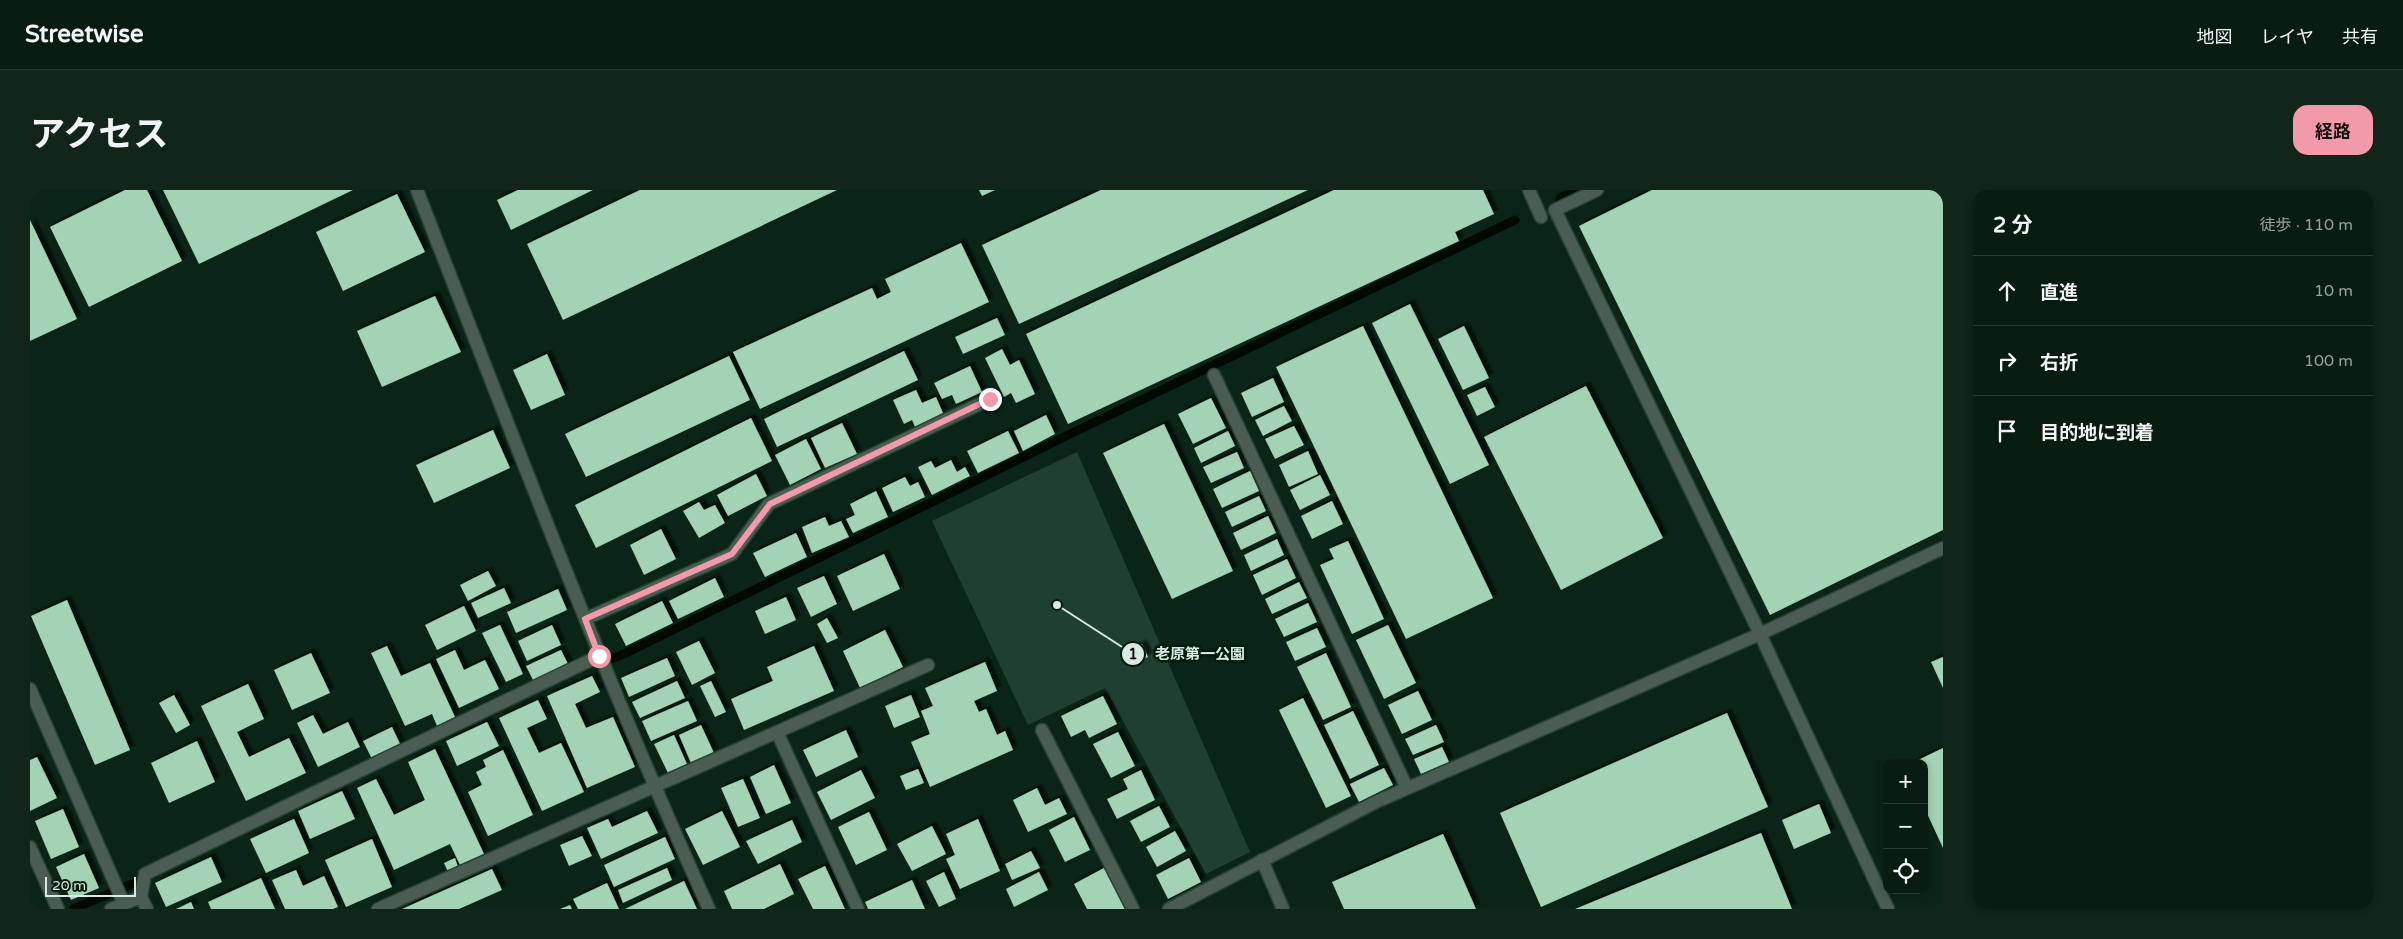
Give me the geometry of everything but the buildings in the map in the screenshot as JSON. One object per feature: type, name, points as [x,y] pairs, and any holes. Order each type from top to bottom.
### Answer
[{"type":"street","points":[[417,190],[599,656],[653,786],[709,909]]},
{"type":"street","points":[[1529,190],[1541,216]]},
{"type":"street","points":[[1597,190],[1555,210],[1760,634],[1888,909]]},
{"type":"street","points":[[1214,375],[1407,788]]},
{"type":"street","points":[[585,619],[732,554],[770,504],[990,399]]},
{"type":"street","points":[[1169,909],[1262,860],[1407,788],[1760,634],[1943,548]]},
{"type":"street","points":[[147,909],[142,897],[145,874],[599,656]]},
{"type":"street","points":[[378,909],[928,664]]},
{"type":"street","points":[[30,690],[124,904]]},
{"type":"street","points":[[1042,730],[1133,909]]},
{"type":"street","points":[[777,732],[858,909]]},
{"type":"street","points":[[30,847],[58,909]]},
{"type":"street","points":[[1262,860],[1283,909]]},
{"type":"street","points":[[111,909],[142,897]]},
{"type":"green space","points":[[1077,452],[1250,852],[1206,874],[1105,688],[1028,725],[932,521]]},
{"type":"waterway","points":[[1560,198],[1577,190]]},
{"type":"waterway","points":[[599,663],[622,655],[1066,436],[1515,220]]},
{"type":"waterway","points":[[73,909],[147,878]]},
{"type":"place","name":"老原第一公園","points":[[1057,605]]},
{"type":"route","points":[[599,656],[585,619],[732,554],[770,504],[990,399]]}]
